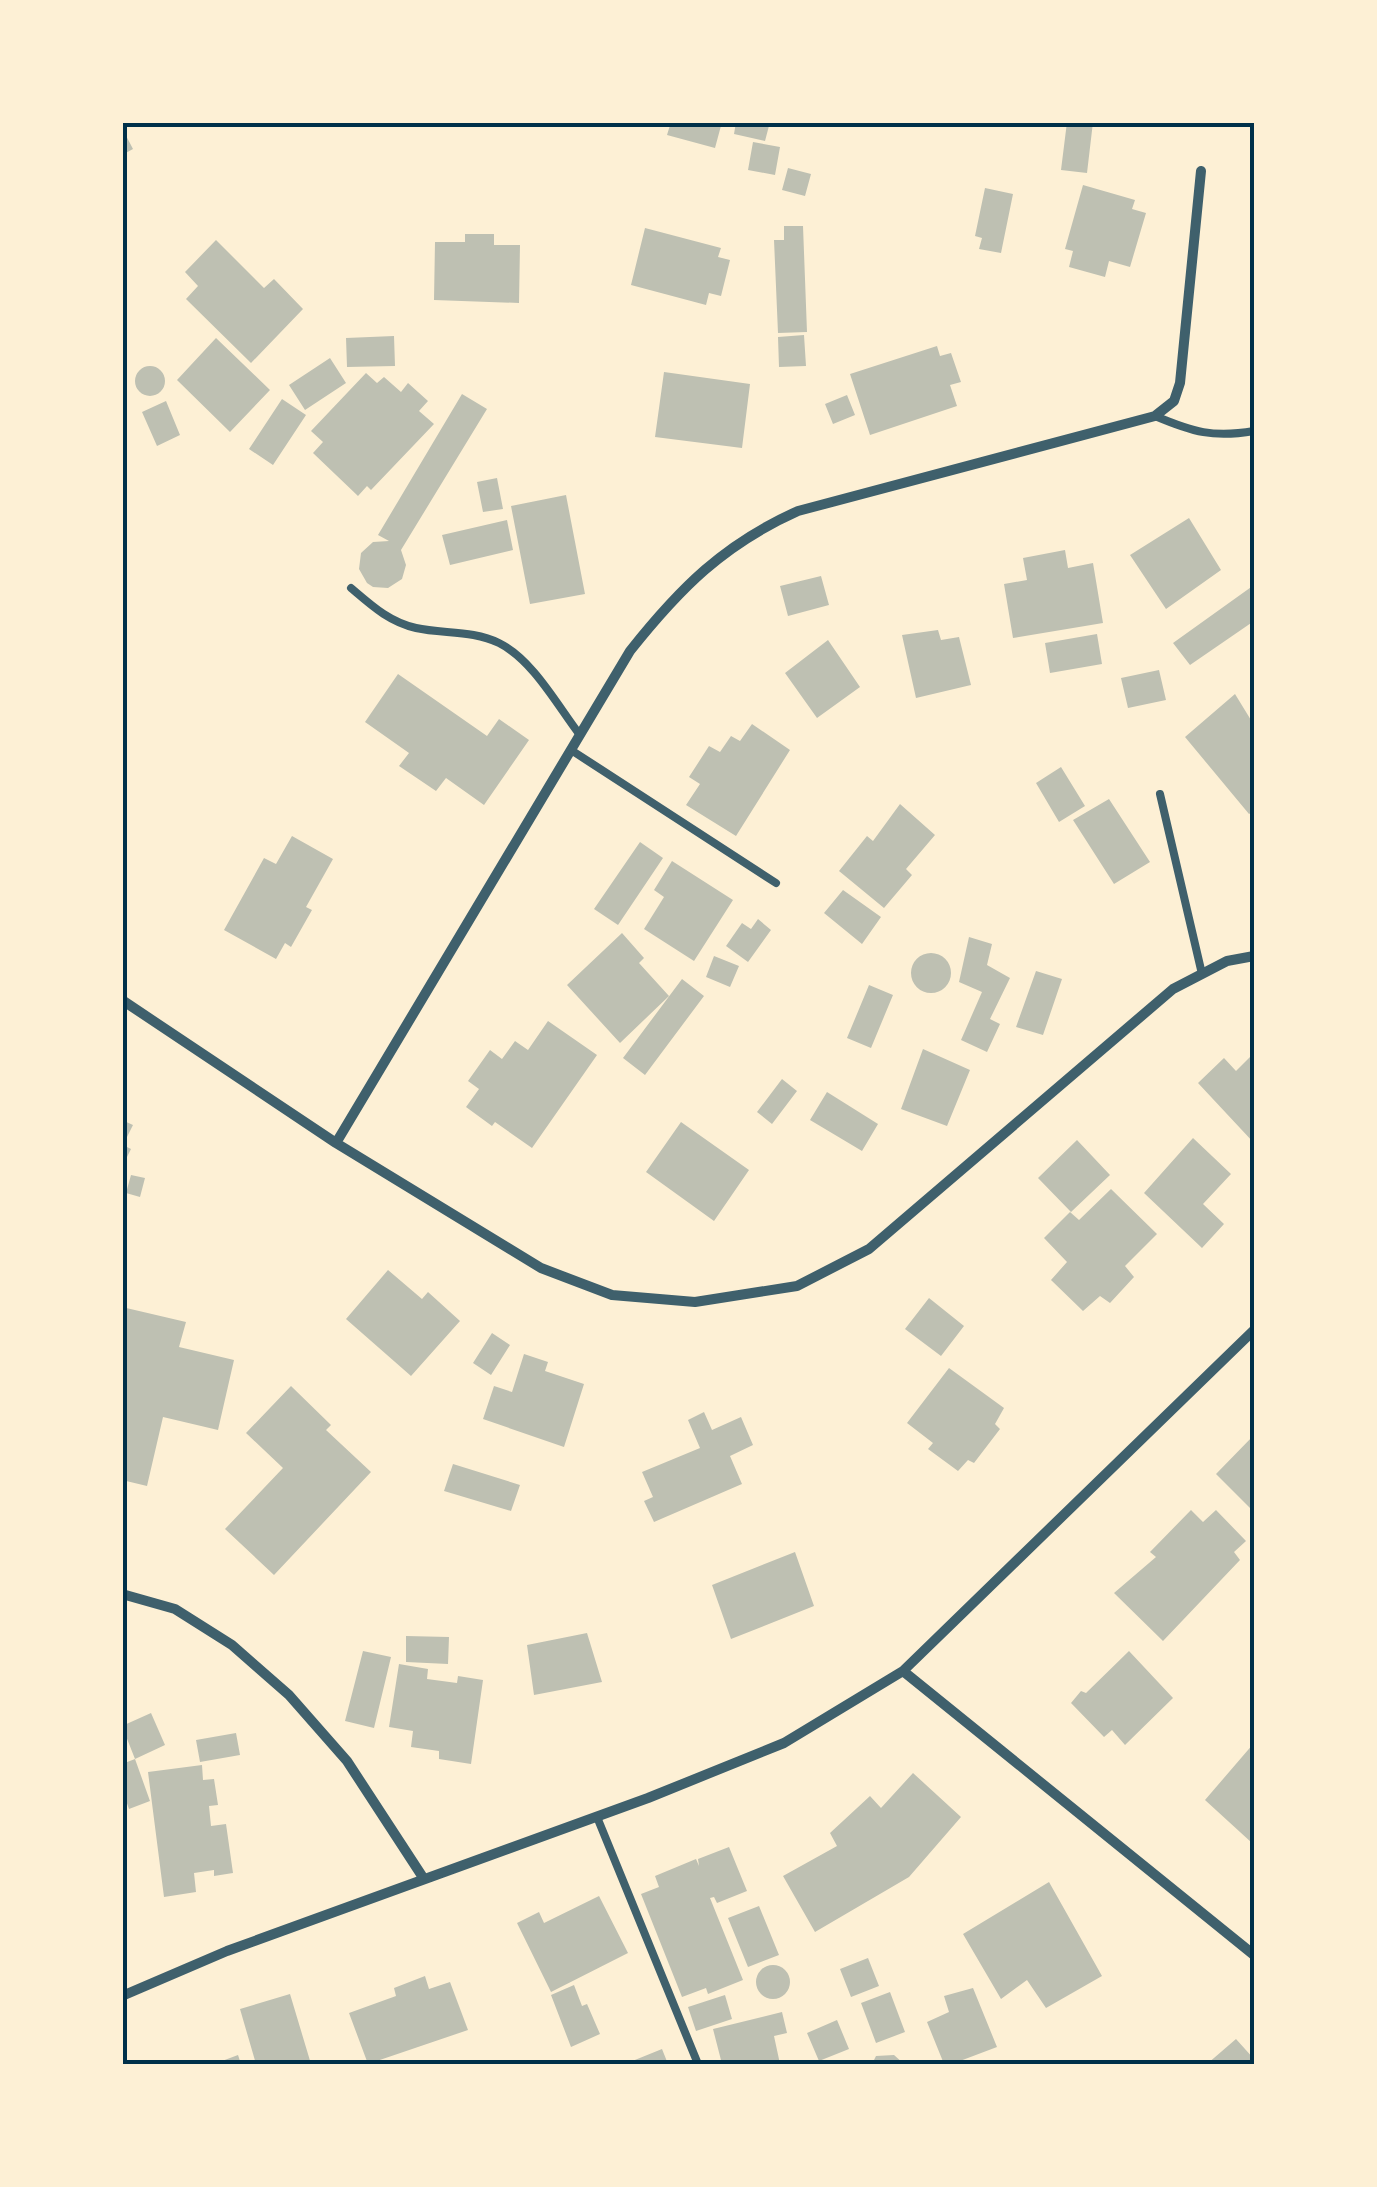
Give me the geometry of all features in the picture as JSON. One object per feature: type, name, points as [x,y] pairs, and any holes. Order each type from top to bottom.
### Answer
[{"type":"street","points":[[336,1142],[630,651],[672,597],[713,560],[757,529],[798,511],[1155,416],[1174,401],[1180,383],[1201,171]]},
{"type":"street","points":[[122,1000],[336,1142],[541,1268],[612,1296],[695,1302],[797,1286],[870,1250],[1173,989],[1228,961],[1254,956]]},
{"type":"street","points":[[122,1996],[227,1951],[597,1817],[784,1742],[903,1671],[1254,1330]]},
{"type":"street","points":[[122,1594],[174,1609],[232,1645],[289,1695],[347,1761],[424,1879]]},
{"type":"street","points":[[903,1671],[1254,1956]]},
{"type":"lane","points":[[1155,416],[1196,433],[1254,432]]},
{"type":"lane","points":[[351,588],[384,616],[414,628],[466,633],[500,643],[525,664],[580,734]]},
{"type":"lane","points":[[571,750],[776,883]]},
{"type":"lane","points":[[1160,794],[1202,974]]},
{"type":"lane","points":[[597,1817],[698,2064]]},
{"type":"building","points":[[671,122],[722,122],[715,148],[667,135]]},
{"type":"building","points":[[736,122],[770,122],[765,141],[734,134]]},
{"type":"building","points":[[1067,122],[1093,122],[1087,173],[1061,170]]},
{"type":"building","points":[[122,128],[133,149],[122,155]]},
{"type":"building","points":[[753,142],[780,147],[775,175],[748,170]]},
{"type":"building","points":[[788,168],[811,174],[805,196],[782,190]]},
{"type":"building","points":[[1083,185],[1135,200],[1132,209],[1146,213],[1130,267],[1109,261],[1105,277],[1069,267],[1073,251],[1065,249]]},
{"type":"building","points":[[985,188],[1013,194],[1001,253],[979,249],[982,238],[975,236]]},
{"type":"building","points":[[784,226],[803,226],[807,332],[778,333],[774,240],[784,240]]},
{"type":"building","points":[[645,228],[721,248],[718,257],[730,260],[721,296],[709,293],[706,305],[631,285]]},
{"type":"building","points":[[465,234],[494,234],[494,245],[520,245],[519,303],[434,300],[435,242],[465,242]]},
{"type":"building","points":[[216,240],[264,288],[274,279],[303,309],[251,363],[186,299],[198,286],[185,272]]},
{"type":"building","points":[[804,335],[806,366],[779,367],[778,337]]},
{"type":"building","points":[[394,336],[395,366],[347,367],[346,338]]},
{"type":"building","points":[[216,338],[270,390],[230,432],[177,380]]},
{"type":"building","points":[[937,346],[940,356],[951,353],[961,382],[950,385],[957,406],[870,435],[850,374]]},
{"type":"building","points":[[330,358],[346,383],[305,410],[289,385]]},
{"type":"building","points":[[150,366],[164,375],[165,381],[156,395],[150,396],[136,387],[135,381],[144,367]]},
{"type":"building","points":[[664,372],[750,384],[742,448],[655,437]]},
{"type":"building","points":[[366,373],[377,383],[384,377],[401,392],[408,383],[428,401],[419,411],[434,424],[371,490],[367,486],[358,496],[313,453],[323,442],[311,431]]},
{"type":"building","points":[[462,394],[487,409],[401,550],[406,565],[402,579],[388,588],[373,587],[359,569],[361,553],[373,542],[389,541],[378,535]]},
{"type":"building","points":[[847,395],[855,415],[833,424],[825,404]]},
{"type":"building","points":[[282,399],[306,415],[273,465],[249,449]]},
{"type":"building","points":[[166,401],[180,435],[157,446],[142,412]]},
{"type":"building","points":[[497,478],[503,509],[483,512],[477,482]]},
{"type":"building","points":[[566,495],[585,594],[530,604],[511,506]]},
{"type":"building","points":[[1189,518],[1221,570],[1166,609],[1130,555]]},
{"type":"building","points":[[507,520],[513,550],[450,565],[442,535]]},
{"type":"building","points":[[1065,550],[1068,568],[1093,563],[1103,623],[1013,638],[1004,584],[1027,580],[1023,558]]},
{"type":"building","points":[[821,576],[829,605],[788,616],[780,586]]},
{"type":"building","points":[[1254,585],[1254,621],[1190,665],[1173,643]]},
{"type":"building","points":[[938,630],[941,640],[959,637],[971,685],[916,698],[902,635]]},
{"type":"building","points":[[1097,634],[1102,664],[1050,673],[1045,643]]},
{"type":"building","points":[[828,640],[860,687],[817,718],[785,673]]},
{"type":"building","points":[[1159,670],[1166,700],[1128,708],[1121,678]]},
{"type":"building","points":[[398,674],[487,736],[499,719],[529,740],[484,805],[446,778],[436,791],[399,766],[409,753],[365,722]]},
{"type":"building","points":[[1235,694],[1254,725],[1254,811],[1249,814],[1185,737]]},
{"type":"building","points":[[752,724],[790,750],[736,836],[686,805],[700,784],[689,777],[709,746],[720,752],[731,736],[740,741]]},
{"type":"building","points":[[1061,767],[1085,806],[1059,822],[1036,783]]},
{"type":"building","points":[[1109,799],[1150,862],[1114,884],[1073,820]]},
{"type":"building","points":[[900,804],[935,835],[906,869],[912,875],[884,908],[839,871],[867,836],[873,841]]},
{"type":"building","points":[[292,836],[333,859],[306,907],[312,910],[291,947],[285,943],[276,959],[224,930],[264,858],[276,864]]},
{"type":"building","points":[[640,842],[663,858],[618,925],[594,909]]},
{"type":"building","points":[[672,861],[733,900],[694,961],[644,929],[664,897],[654,890]]},
{"type":"building","points":[[843,890],[881,917],[862,944],[824,913]]},
{"type":"building","points":[[758,919],[771,930],[748,962],[726,946],[742,923],[751,929]]},
{"type":"building","points":[[622,933],[644,958],[639,963],[669,996],[620,1043],[567,985]]},
{"type":"building","points":[[969,937],[992,944],[987,965],[1010,978],[990,1019],[1000,1024],[987,1052],[961,1040],[982,992],[959,982]]},
{"type":"building","points":[[931,953],[945,959],[951,973],[945,987],[931,993],[917,987],[911,973],[917,959]]},
{"type":"building","points":[[714,956],[739,966],[730,987],[706,977]]},
{"type":"building","points":[[1036,971],[1062,979],[1043,1035],[1016,1027]]},
{"type":"building","points":[[682,979],[704,996],[645,1075],[623,1058]]},
{"type":"building","points":[[869,985],[893,995],[871,1048],[847,1038]]},
{"type":"building","points":[[548,1021],[597,1055],[532,1148],[466,1107],[479,1089],[468,1081],[490,1050],[502,1059],[515,1041],[528,1050]]},
{"type":"building","points":[[923,1049],[970,1070],[947,1126],[901,1109]]},
{"type":"building","points":[[1254,1053],[1254,1143],[1198,1083],[1224,1058],[1236,1071]]},
{"type":"building","points":[[782,1079],[797,1091],[772,1124],[757,1112]]},
{"type":"building","points":[[827,1092],[878,1124],[862,1151],[810,1120]]},
{"type":"building","points":[[122,1120],[133,1125],[123,1145],[131,1149],[122,1167]]},
{"type":"building","points":[[681,1122],[749,1170],[714,1221],[646,1172]]},
{"type":"building","points":[[1193,1138],[1231,1174],[1203,1204],[1224,1224],[1202,1248],[1144,1193]]},
{"type":"building","points":[[1077,1140],[1110,1175],[1071,1212],[1038,1178]]},
{"type":"building","points":[[131,1175],[145,1178],[140,1197],[126,1193]]},
{"type":"building","points":[[1111,1189],[1157,1234],[1125,1266],[1134,1277],[1110,1303],[1100,1296],[1083,1311],[1051,1280],[1067,1262],[1044,1238],[1070,1212],[1079,1220]]},
{"type":"building","points":[[388,1270],[422,1299],[428,1292],[460,1321],[411,1376],[346,1319]]},
{"type":"building","points":[[929,1298],[964,1326],[941,1356],[905,1329]]},
{"type":"building","points":[[122,1307],[186,1322],[179,1347],[234,1360],[218,1430],[163,1417],[147,1486],[122,1480]]},
{"type":"building","points":[[492,1333],[510,1345],[491,1375],[473,1363]]},
{"type":"building","points":[[524,1354],[548,1362],[545,1371],[584,1384],[564,1447],[483,1419],[494,1386],[512,1392]]},
{"type":"building","points":[[949,1368],[1004,1408],[995,1424],[1000,1429],[974,1463],[968,1460],[958,1471],[928,1449],[933,1443],[907,1423]]},
{"type":"building","points":[[291,1386],[331,1425],[326,1430],[371,1472],[274,1575],[225,1529],[283,1468],[246,1433]]},
{"type":"building","points":[[704,1412],[712,1430],[741,1417],[753,1445],[730,1456],[742,1484],[654,1522],[644,1501],[653,1497],[642,1472],[700,1448],[688,1420]]},
{"type":"building","points":[[1254,1435],[1254,1512],[1216,1474]]},
{"type":"building","points":[[453,1464],[520,1485],[511,1511],[444,1491]]},
{"type":"building","points":[[1191,1510],[1203,1522],[1216,1510],[1246,1541],[1234,1552],[1240,1560],[1163,1641],[1114,1593],[1156,1557],[1150,1552]]},
{"type":"building","points":[[795,1552],[814,1606],[731,1639],[712,1585]]},
{"type":"building","points":[[587,1633],[602,1682],[534,1695],[527,1645]]},
{"type":"building","points":[[406,1636],[449,1637],[448,1664],[406,1662]]},
{"type":"building","points":[[363,1651],[391,1657],[374,1728],[345,1721]]},
{"type":"building","points":[[1129,1651],[1173,1698],[1125,1745],[1112,1730],[1104,1737],[1071,1703]]},
{"type":"building","points":[[399,1664],[428,1669],[427,1679],[457,1683],[458,1676],[483,1680],[471,1764],[439,1759],[439,1751],[411,1747],[413,1731],[389,1727]]},
{"type":"building","points":[[151,1713],[165,1745],[135,1759],[122,1726]]},
{"type":"building","points":[[236,1733],[240,1755],[200,1762],[196,1740]]},
{"type":"building","points":[[1254,1743],[1254,1839],[1252,1843],[1205,1800]]},
{"type":"building","points":[[135,1759],[150,1801],[129,1809],[122,1789],[122,1764]]},
{"type":"building","points":[[202,1765],[203,1780],[214,1779],[218,1805],[209,1806],[211,1826],[226,1824],[233,1873],[194,1873],[196,1892],[164,1897],[148,1772]]},
{"type":"building","points":[[913,1773],[961,1817],[909,1877],[815,1932],[783,1876],[837,1846],[830,1833],[870,1796],[881,1808]]},
{"type":"building","points":[[729,1847],[747,1891],[717,1903],[714,1897],[710,1898],[743,1980],[708,1994],[706,1988],[682,1997],[641,1894],[659,1887],[655,1876],[696,1859],[699,1866],[698,1859]]},
{"type":"building","points":[[1049,1882],[1102,1976],[1046,2008],[1027,1980],[1001,1999],[963,1934]]},
{"type":"building","points":[[599,1896],[628,1953],[551,1992],[517,1923],[539,1912],[544,1923]]},
{"type":"building","points":[[759,1906],[779,1955],[748,1967],[728,1918]]},
{"type":"building","points":[[868,1958],[879,1986],[851,1997],[840,1969]]},
{"type":"building","points":[[773,1965],[785,1970],[790,1982],[785,1994],[773,1999],[761,1994],[756,1982],[761,1970]]},
{"type":"building","points":[[425,1976],[429,1989],[450,1982],[468,2030],[368,2064],[349,2013],[396,1996],[394,1988]]},
{"type":"building","points":[[574,1985],[600,2034],[571,2047],[551,1995]]},
{"type":"building","points":[[973,1988],[997,2047],[944,2064],[927,2022],[949,2012],[944,1996]]},
{"type":"building","points":[[890,1992],[905,2032],[876,2043],[861,2003]]},
{"type":"building","points":[[290,1994],[311,2064],[256,2064],[240,2009]]},
{"type":"building","points":[[725,1995],[732,2019],[696,2031],[688,2007]]},
{"type":"building","points":[[782,2012],[787,2033],[774,2036],[780,2064],[722,2064],[713,2029]]},
{"type":"building","points":[[837,2020],[849,2049],[819,2061],[807,2033]]},
{"type":"building","points":[[1236,2039],[1254,2064],[1207,2064]]},
{"type":"building","points":[[662,2049],[668,2064],[625,2064]]},
{"type":"building","points":[[238,2055],[241,2064],[214,2064]]},
{"type":"building","points":[[894,2055],[904,2064],[872,2064],[876,2056]]}]
